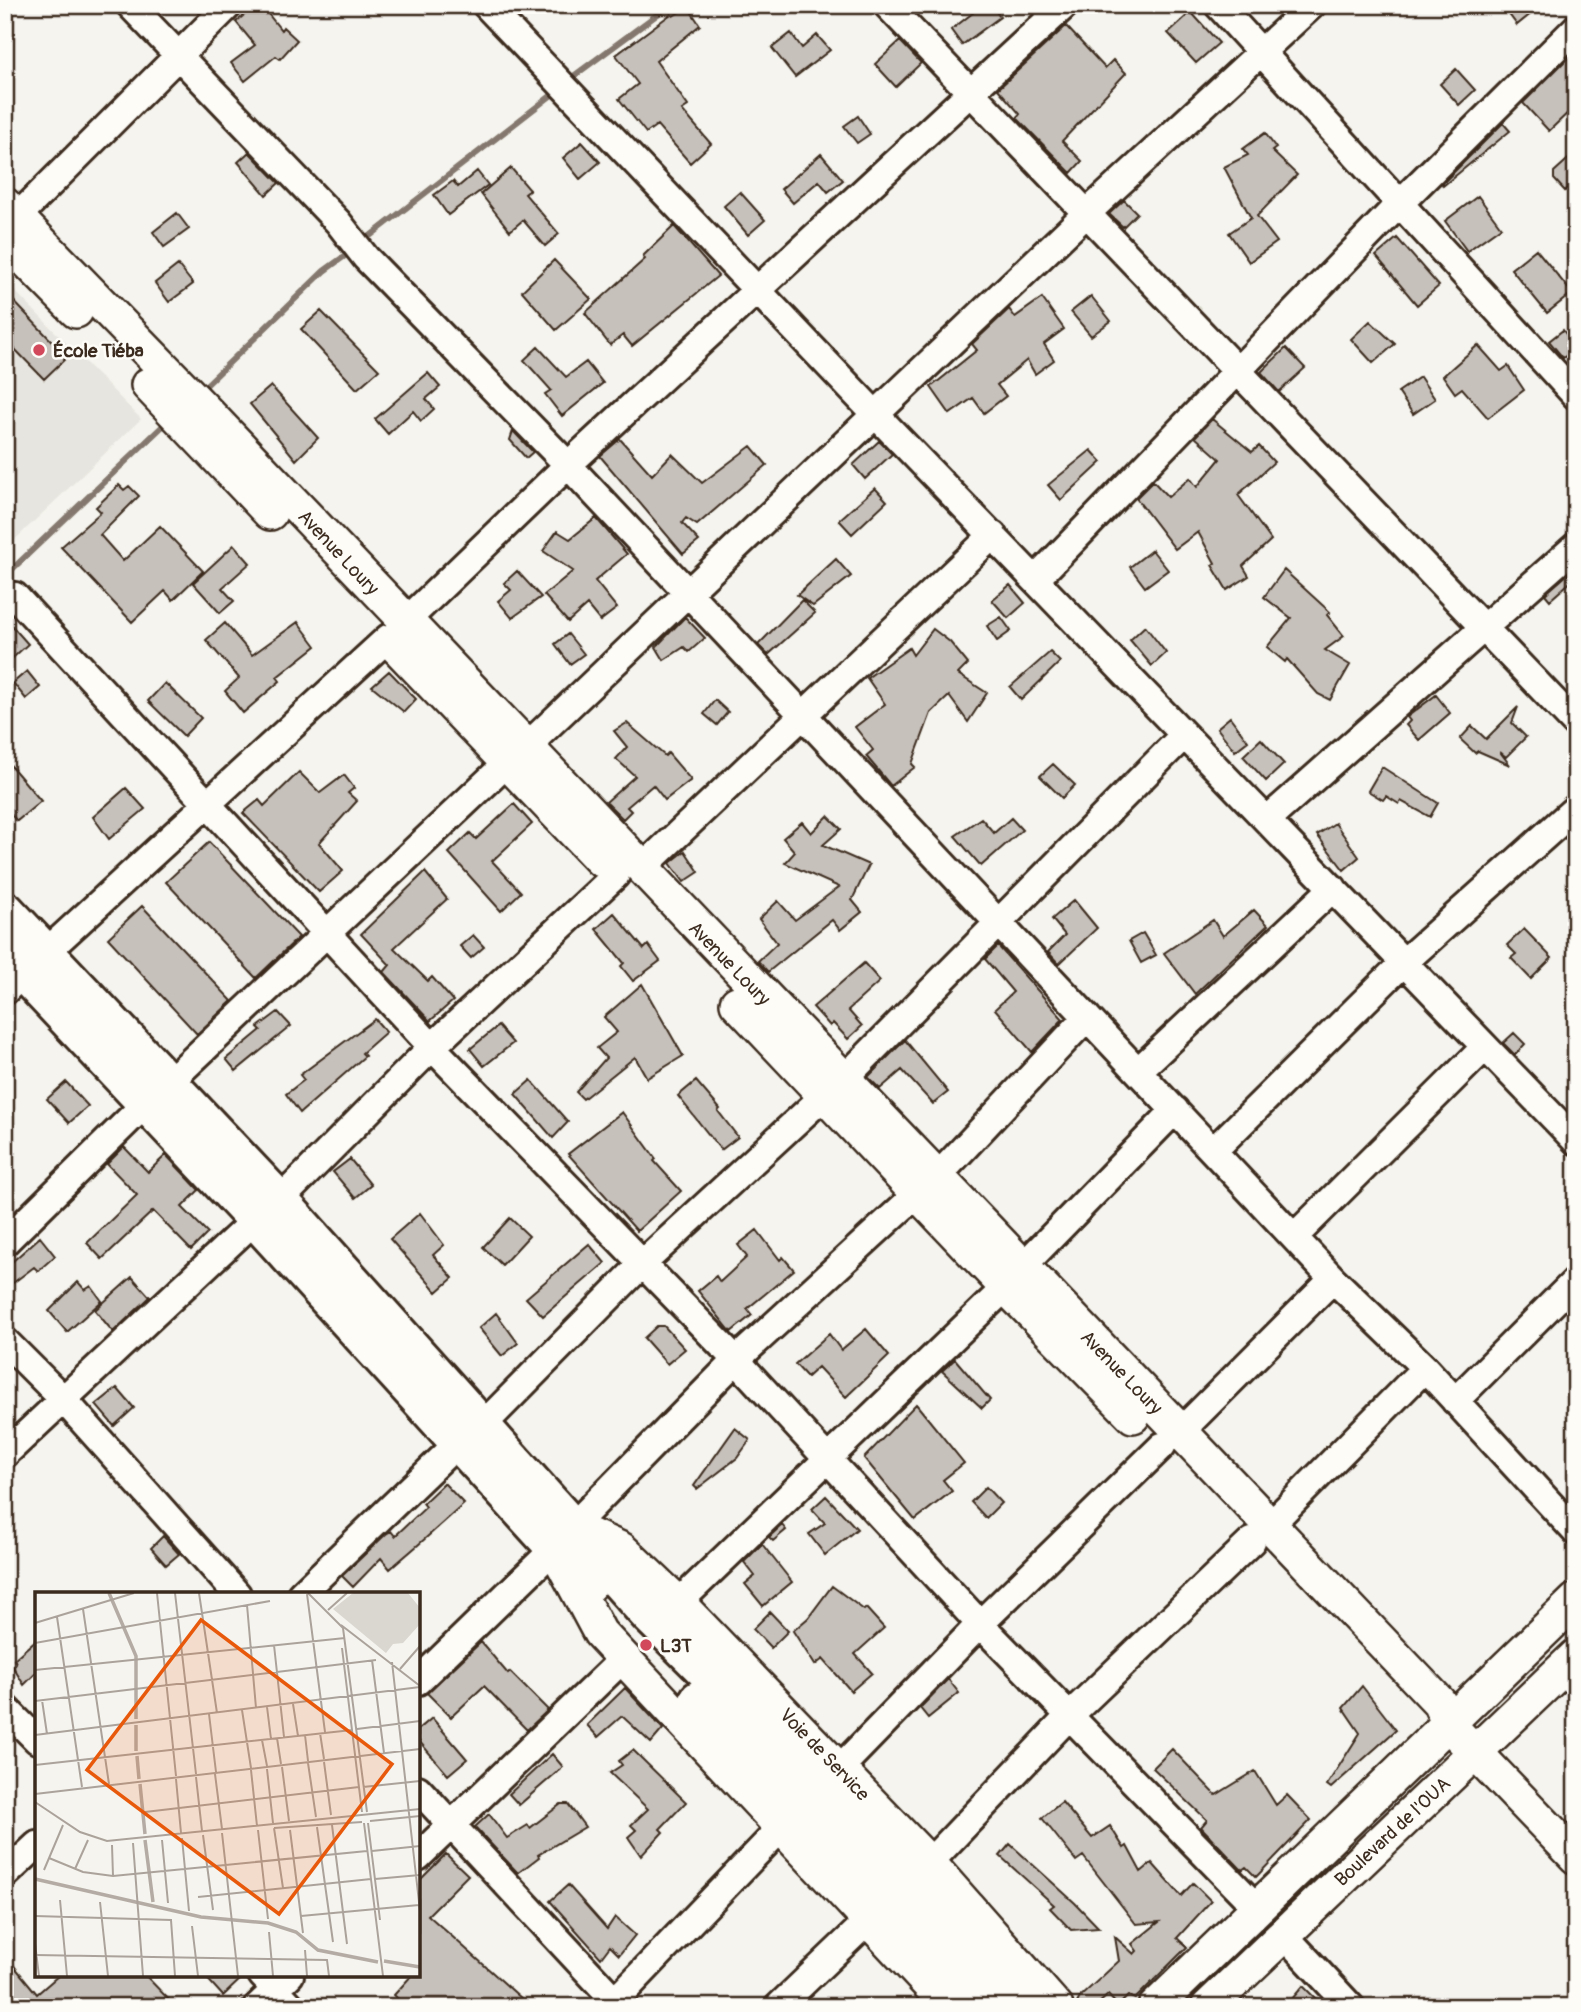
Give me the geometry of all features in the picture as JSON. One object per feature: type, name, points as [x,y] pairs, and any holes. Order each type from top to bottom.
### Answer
[{"type":"highway","points":[[5,911],[20,967],[158,1093],[267,1210],[988,2007]]},
{"type":"highway","points":[[563,1537],[650,1615],[819,1782],[1033,2007]]},
{"type":"main road","name":"Avenue Loury","points":[[9,220],[515,756],[1261,1533],[1430,1720],[1448,1725],[1576,1857]]},
{"type":"main road","name":"Voie de Service","points":[[563,1537],[621,1549],[678,1603],[929,1863],[1056,2007]]},
{"type":"main road","points":[[563,1537],[600,1633],[781,1828],[871,1918],[950,2007]]},
{"type":"main road","points":[[1155,2007],[1576,1600]]},
{"type":"main road","name":"Boulevard de l'OUA","points":[[1208,2007],[1576,1656]]},
{"type":"street","points":[[130,5],[338,222],[366,258],[568,465],[1293,1237],[1424,1368],[1576,1532]]},
{"type":"street","points":[[9,220],[229,5]]},
{"type":"street","points":[[486,5],[875,414],[1576,1142]]},
{"type":"street","points":[[887,5],[1240,370],[1483,630],[1576,724]]},
{"type":"street","points":[[20,967],[209,804],[568,465],[1065,5]]},
{"type":"street","points":[[1218,5],[1576,396]]},
{"type":"street","points":[[5,1242],[158,1093],[330,933],[1087,213],[1312,5]]},
{"type":"street","points":[[1035,580],[1400,203],[1576,28]]},
{"type":"street","points":[[5,1454],[267,1210],[432,1046],[803,714],[993,535]]},
{"type":"street","points":[[1268,820],[1576,546]]},
{"type":"street","points":[[15,596],[432,1046],[736,1360],[980,1624],[1256,1907]]},
{"type":"street","points":[[303,1592],[470,1434],[642,1264],[834,1088],[1184,735]]},
{"type":"street","points":[[1213,1151],[1403,963],[1576,808]]},
{"type":"street","points":[[1139,1070],[1333,888]]},
{"type":"street","points":[[420,1679],[736,1360],[927,1186],[1087,1017]]},
{"type":"street","points":[[1293,1237],[1485,1047]]},
{"type":"street","points":[[678,1603],[1014,1277],[1175,1110]]},
{"type":"street","points":[[840,1768],[980,1624],[1333,1279]]},
{"type":"street","points":[[1455,1401],[1576,1280]]},
{"type":"street","points":[[5,1341],[63,1399],[235,1592]]},
{"type":"street","points":[[929,1863],[1070,1715],[1261,1533],[1424,1368]]},
{"type":"street","points":[[420,1855],[624,1658]]},
{"type":"street","points":[[5,1708],[35,1739]]},
{"type":"street","points":[[420,1791],[615,2005],[781,1828]]},
{"type":"street","points":[[5,1875],[35,1848]]},
{"type":"street","points":[[778,2007],[871,1918]]},
{"type":"street","points":[[1283,1934],[1351,2007]]},
{"type":"shaded area","name":"École Tiéba","points":[[5,281],[141,419],[5,549]]},
{"type":"building","points":[[256,5],[261,5],[281,30],[283,27],[297,40],[280,59],[276,56],[245,81],[231,63],[255,45],[236,22]]},
{"type":"building","points":[[983,5],[991,5],[1000,17],[962,45],[951,30]]},
{"type":"building","points":[[1502,5],[1542,5],[1517,25]]},
{"type":"building","points":[[688,7],[700,25],[656,61],[688,106],[682,110],[711,144],[690,163],[657,125],[646,133],[619,99],[638,84],[616,55],[671,14],[673,16]]},
{"type":"building","points":[[1191,12],[1219,43],[1196,63],[1168,33]]},
{"type":"building","points":[[1066,26],[1105,68],[1113,60],[1126,73],[1062,141],[1082,161],[1071,173],[1017,118],[1020,114],[998,89]]},
{"type":"building","points":[[791,33],[802,48],[817,35],[830,50],[795,77],[772,48]]},
{"type":"building","points":[[900,41],[921,63],[896,87],[875,64]]},
{"type":"building","points":[[1570,56],[1576,61],[1576,105],[1549,131],[1523,103]]},
{"type":"building","points":[[1456,69],[1475,90],[1459,105],[1440,84]]},
{"type":"building","points":[[858,116],[870,134],[857,143],[844,126]]},
{"type":"building","points":[[1503,123],[1510,131],[1443,186],[1442,184]]},
{"type":"building","points":[[1265,133],[1276,148],[1272,151],[1297,175],[1257,216],[1277,242],[1249,262],[1229,233],[1251,218],[1224,167],[1248,155],[1243,149]]},
{"type":"building","points":[[582,142],[600,162],[580,179],[563,158]]},
{"type":"building","points":[[249,152],[279,183],[266,195],[238,162]]},
{"type":"building","points":[[1576,152],[1576,181],[1565,191],[1554,179],[1554,172]]},
{"type":"building","points":[[821,154],[843,180],[828,192],[819,181],[793,203],[781,189]]},
{"type":"building","points":[[511,168],[530,190],[525,194],[559,234],[545,246],[523,220],[510,231],[481,194]]},
{"type":"building","points":[[477,171],[488,185],[448,215],[434,195],[453,181],[458,187]]},
{"type":"building","points":[[740,192],[765,220],[748,235],[724,206]]},
{"type":"building","points":[[1478,196],[1501,227],[1467,251],[1445,221]]},
{"type":"building","points":[[1124,200],[1137,213],[1123,227],[1109,214]]},
{"type":"building","points":[[177,213],[189,229],[164,247],[153,232]]},
{"type":"building","points":[[674,226],[718,276],[632,346],[623,335],[610,345],[585,313],[645,259],[643,256]]},
{"type":"building","points":[[1397,238],[1439,286],[1417,305],[1376,256]]},
{"type":"building","points":[[1536,249],[1572,293],[1547,313],[1511,269]]},
{"type":"building","points":[[554,260],[591,299],[556,330],[522,291]]},
{"type":"building","points":[[178,265],[193,284],[169,302],[155,283]]},
{"type":"building","points":[[5,292],[67,357],[44,379],[5,339]]},
{"type":"building","points":[[1091,296],[1111,321],[1091,336],[1071,312]]},
{"type":"building","points":[[1042,298],[1064,329],[1044,344],[1054,360],[1035,374],[1027,360],[997,385],[1006,396],[984,413],[973,398],[950,414],[931,387],[977,350],[972,344],[1009,309],[1015,317]]},
{"type":"building","points":[[321,311],[379,370],[357,389],[301,329]]},
{"type":"building","points":[[1370,321],[1395,344],[1373,363],[1351,339]]},
{"type":"building","points":[[1563,330],[1576,348],[1563,358],[1549,341]]},
{"type":"building","points":[[1478,345],[1501,371],[1508,366],[1524,390],[1488,418],[1462,388],[1455,393],[1443,376]]},
{"type":"building","points":[[538,347],[566,377],[586,362],[603,383],[562,416],[545,394],[551,390],[524,360]]},
{"type":"building","points":[[1286,348],[1305,368],[1279,392],[1261,372]]},
{"type":"building","points":[[428,373],[440,387],[426,399],[434,409],[421,421],[413,411],[388,434],[375,419]]},
{"type":"building","points":[[1420,377],[1435,399],[1413,414],[1398,392]]},
{"type":"building","points":[[271,386],[318,438],[296,460],[250,404]]},
{"type":"building","points":[[1212,419],[1252,452],[1259,446],[1274,462],[1238,495],[1271,540],[1243,566],[1249,576],[1227,590],[1212,565],[1215,563],[1198,532],[1175,549],[1136,498],[1153,481],[1168,497],[1190,478],[1197,487],[1220,459],[1195,437]]},
{"type":"building","points":[[513,431],[533,452],[526,458],[510,440]]},
{"type":"building","points":[[620,439],[652,475],[672,454],[702,483],[751,446],[767,465],[697,525],[686,518],[682,523],[699,541],[683,554],[600,456]]},
{"type":"building","points":[[879,441],[892,454],[865,479],[853,465]]},
{"type":"building","points":[[1091,450],[1102,462],[1061,500],[1048,485]]},
{"type":"building","points":[[119,485],[124,490],[129,486],[139,496],[100,535],[123,561],[160,526],[203,571],[173,600],[165,591],[132,622],[61,547],[101,512],[96,507]]},
{"type":"building","points":[[875,488],[887,501],[852,534],[839,520]]},
{"type":"building","points":[[596,518],[627,554],[595,581],[617,608],[600,621],[587,605],[568,622],[544,595],[573,571],[543,551],[557,531],[570,539]]},
{"type":"building","points":[[234,545],[250,563],[222,588],[234,601],[220,613],[193,583]]},
{"type":"building","points":[[1152,550],[1168,570],[1145,587],[1130,567]]},
{"type":"building","points":[[836,559],[851,576],[813,606],[797,595]]},
{"type":"building","points":[[1576,567],[1576,577],[1550,600],[1545,594]]},
{"type":"building","points":[[1284,570],[1330,612],[1327,615],[1344,636],[1325,650],[1350,665],[1330,700],[1318,694],[1287,659],[1285,662],[1267,647],[1291,618],[1264,597]]},
{"type":"building","points":[[517,571],[541,597],[512,618],[498,601],[511,590],[504,583]]},
{"type":"building","points":[[1010,585],[1025,603],[1008,618],[992,600]]},
{"type":"building","points":[[802,600],[815,613],[768,655],[758,645]]},
{"type":"building","points":[[685,617],[705,638],[689,652],[684,647],[664,660],[656,647]]},
{"type":"building","points":[[1001,617],[1011,631],[997,641],[987,626]]},
{"type":"building","points":[[5,618],[28,644],[5,665]]},
{"type":"building","points":[[298,622],[316,646],[277,677],[280,681],[243,713],[225,691],[239,678],[206,640],[225,623],[252,655]]},
{"type":"building","points":[[1145,626],[1166,653],[1152,666],[1130,640]]},
{"type":"building","points":[[933,629],[950,642],[968,664],[958,674],[987,693],[968,722],[949,696],[931,713],[912,764],[915,767],[891,786],[866,756],[873,750],[855,727],[885,704],[867,678],[909,648],[913,655]]},
{"type":"building","points":[[568,634],[584,654],[570,664],[555,644]]},
{"type":"building","points":[[1050,652],[1060,662],[1021,700],[1010,687]]},
{"type":"building","points":[[27,671],[40,687],[26,699],[13,683]]},
{"type":"building","points":[[389,671],[416,699],[404,712],[372,686]]},
{"type":"building","points":[[165,683],[201,718],[184,736],[148,701]]},
{"type":"building","points":[[1436,695],[1450,713],[1419,740],[1406,725],[1410,721],[1407,717]]},
{"type":"building","points":[[715,700],[728,712],[717,725],[704,714]]},
{"type":"building","points":[[1518,707],[1512,723],[1526,737],[1506,757],[1500,752],[1510,765],[1478,751],[1475,753],[1460,739],[1472,726],[1486,739]]},
{"type":"building","points":[[1230,717],[1248,741],[1235,751],[1217,728]]},
{"type":"building","points":[[627,723],[665,756],[668,753],[691,780],[665,800],[653,785],[627,807],[631,811],[623,819],[606,802],[635,776],[616,759],[627,747],[614,731]]},
{"type":"building","points":[[1261,739],[1284,764],[1266,781],[1243,756]]},
{"type":"building","points":[[5,759],[41,801],[17,821],[5,808]]},
{"type":"building","points":[[1053,764],[1075,785],[1062,798],[1040,776]]},
{"type":"building","points":[[1382,767],[1438,803],[1430,817],[1401,801],[1399,804],[1386,796],[1383,800],[1368,791]]},
{"type":"building","points":[[299,772],[320,793],[344,775],[354,788],[348,793],[357,801],[319,843],[343,871],[319,892],[243,813],[259,800],[264,806]]},
{"type":"building","points":[[126,788],[145,809],[109,839],[93,817]]},
{"type":"building","points":[[514,804],[532,824],[492,861],[521,892],[501,911],[449,853],[470,833],[476,839]]},
{"type":"building","points":[[828,816],[841,829],[823,845],[869,865],[852,900],[862,912],[840,930],[832,920],[768,972],[758,961],[777,943],[759,919],[778,901],[795,920],[839,887],[785,863],[795,852],[783,838],[802,822],[811,833]]},
{"type":"building","points":[[981,818],[994,833],[1011,818],[1022,830],[981,866],[955,836]]},
{"type":"building","points":[[1335,823],[1359,857],[1344,870],[1317,835]]},
{"type":"building","points":[[209,842],[299,937],[256,978],[166,882]]},
{"type":"building","points":[[685,851],[699,872],[684,882],[670,863]]},
{"type":"building","points":[[425,872],[447,899],[394,948],[428,981],[432,977],[453,1001],[430,1021],[384,972],[390,965],[361,934]]},
{"type":"building","points":[[1074,900],[1097,928],[1059,964],[1048,952],[1065,935],[1052,919]]},
{"type":"building","points":[[142,906],[232,1001],[197,1034],[108,938]]},
{"type":"building","points":[[1254,910],[1268,925],[1195,994],[1164,953],[1213,920],[1223,936]]},
{"type":"building","points":[[614,913],[644,949],[648,945],[660,961],[633,981],[621,966],[624,963],[596,929]]},
{"type":"building","points":[[1524,929],[1552,958],[1531,979],[1511,958],[1516,954],[1507,945]]},
{"type":"building","points":[[1143,933],[1156,955],[1141,963],[1129,941]]},
{"type":"building","points":[[473,935],[484,947],[471,958],[460,946]]},
{"type":"building","points":[[998,946],[1063,1019],[1032,1052],[995,1009],[1013,992],[985,959]]},
{"type":"building","points":[[864,963],[880,981],[848,1010],[862,1026],[848,1039],[833,1023],[830,1026],[813,1007]]},
{"type":"building","points":[[642,984],[683,1056],[647,1078],[635,1057],[583,1099],[576,1092],[606,1058],[597,1048],[617,1032],[604,1017]]},
{"type":"building","points":[[278,1012],[291,1026],[236,1071],[226,1059],[261,1030],[258,1027]]},
{"type":"building","points":[[375,1019],[386,1032],[362,1053],[365,1056],[300,1113],[286,1094],[304,1080],[300,1075]]},
{"type":"building","points":[[498,1026],[513,1043],[484,1066],[470,1049]]},
{"type":"building","points":[[1514,1033],[1525,1044],[1515,1055],[1503,1043]]},
{"type":"building","points":[[905,1040],[948,1092],[933,1104],[902,1070],[880,1089],[868,1077]]},
{"type":"building","points":[[531,1080],[568,1122],[553,1138],[515,1094]]},
{"type":"building","points":[[696,1081],[720,1109],[718,1111],[738,1137],[721,1150],[678,1096]]},
{"type":"building","points":[[66,1082],[88,1106],[69,1123],[47,1099]]},
{"type":"building","points":[[622,1112],[656,1159],[654,1161],[681,1191],[637,1231],[568,1154]]},
{"type":"building","points":[[124,1147],[148,1172],[166,1155],[199,1190],[182,1207],[208,1233],[191,1250],[153,1211],[102,1259],[87,1243],[137,1195],[107,1164]]},
{"type":"building","points":[[350,1159],[371,1185],[355,1198],[333,1172]]},
{"type":"building","points":[[420,1213],[444,1245],[433,1255],[453,1278],[437,1292],[390,1239]]},
{"type":"building","points":[[510,1218],[529,1236],[502,1265],[483,1247]]},
{"type":"building","points":[[757,1230],[780,1260],[783,1257],[794,1270],[747,1309],[752,1315],[731,1332],[698,1291],[716,1276],[720,1282],[747,1257],[738,1245]]},
{"type":"building","points":[[40,1237],[55,1256],[38,1271],[34,1267],[5,1289],[5,1268]]},
{"type":"building","points":[[589,1244],[605,1263],[543,1316],[526,1298]]},
{"type":"building","points":[[132,1277],[150,1297],[113,1332],[95,1310]]},
{"type":"building","points":[[78,1282],[85,1290],[91,1286],[102,1301],[67,1332],[49,1311]]},
{"type":"building","points":[[496,1313],[518,1343],[502,1356],[479,1328]]},
{"type":"building","points":[[657,1326],[664,1326],[685,1349],[667,1364],[644,1338]]},
{"type":"building","points":[[866,1329],[889,1356],[846,1397],[818,1367],[807,1377],[795,1364],[829,1334],[841,1350]]},
{"type":"building","points":[[955,1359],[990,1400],[982,1408],[942,1371]]},
{"type":"building","points":[[117,1388],[134,1408],[114,1426],[96,1405]]},
{"type":"building","points":[[916,1404],[964,1463],[943,1480],[952,1491],[915,1520],[864,1458]]},
{"type":"building","points":[[735,1428],[750,1440],[737,1458],[697,1489],[694,1486]]},
{"type":"building","points":[[444,1483],[464,1504],[390,1569],[381,1558],[353,1587],[342,1576],[386,1534],[391,1531],[395,1536],[426,1507],[423,1503]]},
{"type":"building","points":[[986,1487],[1001,1503],[986,1518],[971,1502]]},
{"type":"building","points":[[826,1496],[857,1529],[825,1555],[809,1534],[825,1523],[812,1509]]},
{"type":"building","points":[[782,1525],[786,1530],[773,1541],[769,1537]]},
{"type":"building","points":[[163,1536],[179,1554],[166,1565],[151,1548]]},
{"type":"building","points":[[762,1544],[792,1582],[763,1606],[745,1584],[755,1576],[744,1562]]},
{"type":"building","points":[[832,1586],[864,1610],[866,1608],[884,1628],[855,1654],[872,1673],[851,1691],[823,1659],[815,1665],[793,1631],[808,1618]]},
{"type":"building","points":[[770,1612],[788,1631],[771,1648],[753,1629]]},
{"type":"building","points":[[35,1641],[35,1674],[24,1685],[13,1667],[16,1663],[14,1659]]},
{"type":"building","points":[[481,1642],[508,1674],[510,1672],[548,1710],[527,1730],[484,1686],[451,1717],[427,1693]]},
{"type":"building","points":[[948,1679],[959,1693],[928,1718],[920,1708]]},
{"type":"building","points":[[1362,1686],[1396,1730],[1331,1788],[1327,1785],[1360,1733],[1343,1708]]},
{"type":"building","points":[[625,1688],[663,1729],[651,1743],[622,1716],[598,1737],[587,1725]]},
{"type":"building","points":[[432,1718],[467,1759],[448,1775],[420,1742],[420,1728]]},
{"type":"building","points":[[1172,1749],[1216,1795],[1255,1771],[1276,1805],[1287,1795],[1311,1820],[1256,1877],[1246,1867],[1242,1870],[1201,1827],[1207,1820],[1153,1768]]},
{"type":"building","points":[[633,1750],[686,1802],[660,1829],[663,1832],[641,1856],[628,1837],[636,1830],[631,1825],[648,1809],[610,1773],[622,1765],[619,1761]]},
{"type":"building","points":[[552,1754],[563,1767],[519,1805],[509,1794]]},
{"type":"building","points":[[1062,1802],[1092,1838],[1110,1826],[1124,1848],[1127,1846],[1141,1872],[1152,1863],[1181,1896],[1193,1883],[1211,1901],[1177,1938],[1187,1947],[1135,1999],[1128,1996],[1118,2006],[1108,1995],[1095,2007],[1075,2007],[1080,1997],[1119,1961],[1115,1937],[1134,1954],[1137,1951],[1132,1944],[1159,1922],[1136,1924],[1083,1856],[1076,1861],[1042,1818]]},
{"type":"building","points":[[561,1804],[568,1804],[585,1827],[538,1855],[539,1857],[518,1873],[475,1827],[489,1814],[507,1838],[528,1825],[530,1828]]},
{"type":"building","points":[[1010,1844],[1099,1928],[1071,1930],[1050,1908],[1054,1905],[1000,1856]]},
{"type":"building","points":[[446,1854],[468,1875],[428,1915],[531,2007],[406,2007],[394,1995],[410,1977],[420,1977],[420,1880]]},
{"type":"building","points":[[568,1885],[607,1929],[615,1917],[635,1935],[619,1955],[610,1946],[601,1958],[550,1901]]},
{"type":"building","points":[[5,1955],[37,1994],[57,1977],[147,1977],[176,2007],[16,2007],[5,1993]]},
{"type":"building","points":[[206,1977],[243,1977],[223,1996]]},
{"type":"building","points":[[1303,1986],[1324,2007],[1285,2007]]},
{"type":"waterway","points":[[567,81],[670,5]]},
{"type":"waterway","points":[[361,243],[557,91]]},
{"type":"waterway","points":[[199,392],[324,271],[353,250]]},
{"type":"waterway","points":[[5,576],[168,421]]},
{"type":"place","name":"École Tiéba","points":[[39,350]]},
{"type":"place","name":"L3T","points":[[646,1645]]}]
